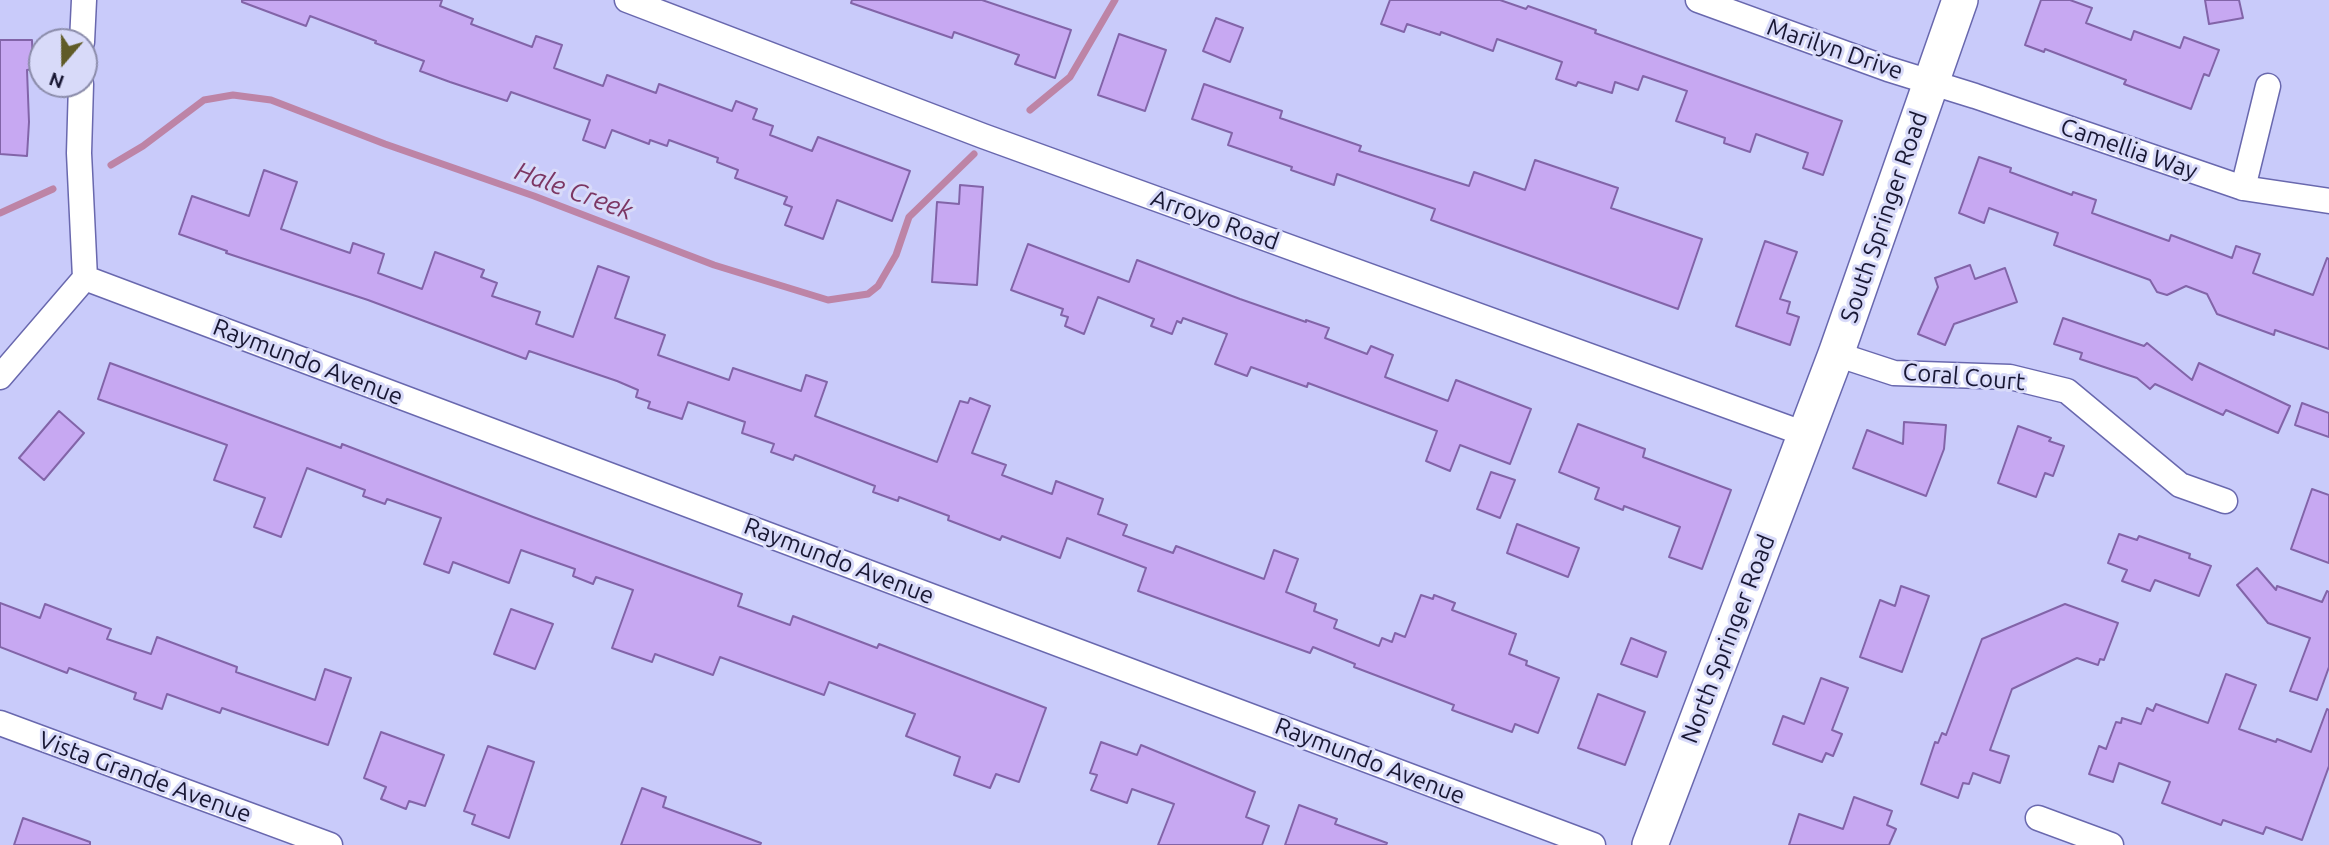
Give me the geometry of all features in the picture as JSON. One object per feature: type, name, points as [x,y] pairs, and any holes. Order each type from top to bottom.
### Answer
[{"type":"street","points":[[83,28],[84,0]]},
{"type":"street","name":"Arroyo Road","points":[[627,0],[983,136],[1805,434]]},
{"type":"street","name":"Marilyn Drive","points":[[1698,0],[1932,82]]},
{"type":"street","name":"South Springer Road","points":[[1805,434],[1836,354],[1960,0]]},
{"type":"street","name":"Camellia Way","points":[[1932,82],[2243,188],[2329,201]]},
{"type":"street","points":[[2243,188],[2268,86]]},
{"type":"street","points":[[0,377],[85,278],[79,153],[81,98]]},
{"type":"street","name":"Raymundo Avenue","points":[[85,278],[1593,845]]},
{"type":"street","name":"Coral Court","points":[[1836,354],[1895,373],[2010,377],[2067,391],[2180,485],[2225,500]]},
{"type":"street","name":"North Springer Road","points":[[1650,845],[1805,434]]},
{"type":"street","name":"Vista Grande Avenue","points":[[0,723],[330,845]]},
{"type":"street","points":[[2038,818],[2111,845]]},
{"type":"building","points":[[242,0],[442,0],[440,6],[473,19],[471,24],[532,47],[536,36],[562,45],[554,68],[603,86],[607,75],[656,93],[659,84],[732,111],[736,101],[757,109],[753,119],[773,126],[770,135],[812,151],[818,137],[910,171],[892,221],[837,200],[823,239],[785,225],[792,207],[784,204],[787,197],[735,178],[738,170],[717,162],[718,158],[669,140],[667,146],[650,140],[649,144],[612,130],[605,148],[583,140],[590,120],[511,92],[507,101],[450,82],[420,71],[424,61],[375,43],[376,41],[310,16],[306,26]]},
{"type":"building","points":[[852,0],[982,0],[1071,30],[1055,78],[1015,64],[1019,55],[954,32],[952,38],[851,3]]},
{"type":"building","points":[[1390,0],[1500,0],[1526,9],[1528,6],[1596,30],[1595,33],[1842,121],[1823,175],[1803,168],[1808,153],[1756,134],[1750,152],[1724,143],[1725,138],[1676,121],[1687,91],[1643,76],[1638,90],[1615,82],[1612,93],[1578,82],[1576,86],[1556,79],[1562,62],[1497,39],[1493,51],[1441,32],[1440,35],[1407,24],[1404,32],[1381,24]]},
{"type":"building","points":[[2041,0],[2070,0],[2092,8],[2086,23],[2131,40],[2134,31],[2180,48],[2184,37],[2219,50],[2209,76],[2204,74],[2191,109],[2124,84],[2126,80],[2045,49],[2044,52],[2025,45]]},
{"type":"building","points":[[2205,0],[2239,0],[2243,18],[2209,24]]},
{"type":"building","points":[[1216,18],[1243,28],[1230,62],[1203,51]]},
{"type":"building","points":[[1119,34],[1166,50],[1145,111],[1098,95]]},
{"type":"building","points":[[0,40],[28,40],[27,156],[0,154]]},
{"type":"building","points":[[1204,84],[1282,111],[1280,118],[1361,146],[1359,151],[1469,186],[1474,172],[1525,190],[1535,160],[1618,188],[1611,208],[1702,239],[1678,309],[1431,220],[1435,209],[1337,174],[1334,185],[1228,145],[1232,133],[1192,119]]},
{"type":"building","points":[[1979,157],[2011,168],[2010,172],[2072,195],[2073,192],[2096,200],[2092,213],[2169,241],[2171,235],[2232,258],[2236,246],[2260,254],[2253,273],[2313,295],[2327,258],[2329,259],[2329,349],[2275,330],[2274,335],[2217,314],[2207,294],[2186,286],[2167,295],[2157,292],[2150,280],[2054,245],[2058,233],[1989,208],[1984,223],[1959,213]]},
{"type":"building","points":[[264,170],[297,182],[281,229],[350,253],[353,243],[384,254],[378,273],[422,289],[435,252],[484,270],[481,277],[497,283],[492,296],[540,312],[536,324],[573,337],[598,266],[629,277],[615,318],[665,335],[658,355],[729,380],[733,368],[801,391],[806,375],[827,382],[815,416],[937,462],[960,401],[968,403],[970,398],[990,406],[972,453],[1006,465],[1002,475],[1052,494],[1056,481],[1103,499],[1098,514],[1127,525],[1123,535],[1173,553],[1176,546],[1264,579],[1274,550],[1298,559],[1286,592],[1316,604],[1314,611],[1337,620],[1334,628],[1379,646],[1382,638],[1392,642],[1395,633],[1405,637],[1421,595],[1433,599],[1434,595],[1455,603],[1452,610],[1516,634],[1509,654],[1527,661],[1526,665],[1559,678],[1538,733],[1515,724],[1512,732],[1452,710],[1454,705],[1354,667],[1355,664],[1313,647],[1310,653],[1138,591],[1146,568],[1067,538],[1060,558],[1002,536],[1000,540],[948,520],[949,516],[899,497],[898,501],[873,492],[875,486],[795,455],[793,460],[771,452],[774,444],[742,433],[745,422],[688,402],[682,419],[648,408],[650,402],[636,397],[638,390],[617,381],[529,351],[526,359],[179,234],[192,196],[249,216]]},
{"type":"building","points":[[960,185],[983,187],[977,285],[932,282],[937,202],[959,204]]},
{"type":"building","points":[[1765,241],[1797,252],[1780,299],[1790,302],[1787,313],[1799,317],[1790,345],[1736,326]]},
{"type":"building","points":[[1028,244],[1129,282],[1137,260],[1240,299],[1329,328],[1325,338],[1367,354],[1371,346],[1393,355],[1385,377],[1448,401],[1456,380],[1531,409],[1510,464],[1460,445],[1450,471],[1426,461],[1437,431],[1308,383],[1307,387],[1251,367],[1247,376],[1215,364],[1227,334],[1183,318],[1181,323],[1177,321],[1172,334],[1151,326],[1154,319],[1098,297],[1084,334],[1065,326],[1068,317],[1061,315],[1063,309],[1011,290]]},
{"type":"building","points":[[1970,265],[1975,279],[2005,268],[2017,302],[1954,324],[1945,345],[1918,334],[1938,287],[1935,278]]},
{"type":"building","points":[[2063,318],[2144,346],[2147,343],[2192,380],[2199,363],[2290,406],[2278,433],[2226,410],[2223,415],[2155,384],[2150,389],[2137,378],[2080,359],[2082,353],[2054,344]]},
{"type":"building","points":[[110,363],[341,448],[342,444],[742,594],[738,606],[790,625],[793,616],[877,648],[879,644],[1046,708],[1019,782],[996,774],[990,788],[954,775],[960,757],[906,736],[915,714],[829,682],[824,695],[720,657],[713,675],[655,654],[652,662],[612,648],[633,590],[596,577],[593,584],[573,576],[575,569],[521,550],[509,583],[453,562],[449,573],[424,564],[441,518],[387,499],[385,504],[363,496],[365,490],[307,468],[281,537],[254,527],[265,498],[214,480],[227,445],[98,399]]},
{"type":"building","points":[[2302,403],[2329,413],[2329,437],[2295,425]]},
{"type":"building","points":[[59,411],[84,433],[44,480],[19,458]]},
{"type":"building","points":[[1904,422],[1946,425],[1944,449],[1926,496],[1853,468],[1867,430],[1903,444]]},
{"type":"building","points":[[1578,424],[1645,449],[1643,457],[1731,490],[1702,569],[1669,557],[1680,527],[1624,506],[1623,510],[1595,499],[1599,488],[1559,472]]},
{"type":"building","points":[[2018,426],[2051,438],[2049,441],[2064,446],[2053,476],[2045,473],[2036,497],[1998,483]]},
{"type":"building","points":[[1491,472],[1515,480],[1500,518],[1477,509]]},
{"type":"building","points":[[2312,489],[2329,495],[2329,563],[2291,549]]},
{"type":"building","points":[[1517,524],[1579,548],[1568,577],[1507,553]]},
{"type":"building","points":[[2119,534],[2137,540],[2139,536],[2190,554],[2189,558],[2211,566],[2199,596],[2155,580],[2150,591],[2122,581],[2127,570],[2108,563]]},
{"type":"building","points":[[2257,568],[2276,590],[2277,586],[2322,602],[2327,591],[2329,592],[2329,667],[2317,700],[2290,691],[2310,638],[2268,623],[2237,585]]},
{"type":"building","points":[[1901,586],[1929,596],[1902,672],[1860,657],[1880,600],[1895,606]]},
{"type":"building","points":[[0,603],[40,618],[45,604],[111,629],[107,639],[151,654],[157,637],[237,667],[236,672],[315,700],[325,669],[351,678],[328,745],[222,708],[220,713],[167,694],[162,709],[134,699],[136,693],[69,668],[67,673],[0,647]]},
{"type":"building","points":[[2065,604],[2118,623],[2104,660],[2100,659],[2098,665],[2077,658],[2012,689],[1990,750],[2009,756],[2000,783],[1973,773],[1969,784],[1963,783],[1958,798],[1921,784],[1935,742],[1938,743],[1942,733],[1946,735],[1982,639]]},
{"type":"building","points":[[511,609],[553,624],[535,669],[494,654]]},
{"type":"building","points":[[1631,638],[1666,652],[1657,677],[1621,664]]},
{"type":"building","points":[[2226,674],[2256,685],[2239,729],[2276,742],[2277,739],[2311,752],[2327,709],[2329,710],[2329,766],[2302,840],[2266,827],[2263,834],[2223,820],[2221,825],[2162,803],[2170,782],[2119,763],[2113,782],[2089,774],[2099,746],[2106,749],[2116,722],[2121,723],[2122,718],[2141,724],[2147,708],[2153,711],[2156,704],[2208,723]]},
{"type":"building","points":[[1821,678],[1848,688],[1832,730],[1842,734],[1833,756],[1826,753],[1822,762],[1773,744],[1783,716],[1804,724]]},
{"type":"building","points":[[1598,694],[1645,712],[1625,765],[1578,748]]},
{"type":"building","points":[[381,732],[444,755],[425,806],[409,801],[406,809],[381,799],[386,787],[364,778]]},
{"type":"building","points":[[1101,742],[1137,755],[1141,745],[1255,792],[1246,817],[1269,826],[1262,845],[1158,845],[1174,804],[1132,789],[1127,803],[1091,790],[1097,775],[1090,773]]},
{"type":"building","points":[[488,746],[534,762],[509,838],[472,824],[475,815],[464,811]]},
{"type":"building","points":[[642,788],[666,797],[663,807],[761,843],[621,845]]},
{"type":"building","points":[[1854,797],[1892,811],[1887,825],[1896,829],[1889,845],[1789,845],[1799,814],[1843,829]]},
{"type":"building","points":[[1299,805],[1337,819],[1335,824],[1387,843],[1285,845]]},
{"type":"building","points":[[23,818],[90,842],[90,845],[14,845]]},
{"type":"waterway","name":"Hale Creek","points":[[1030,110],[1070,77],[1115,0]]},
{"type":"waterway","name":"Hale Creek","points":[[111,165],[143,146],[204,100],[233,95],[271,100],[714,265],[828,300],[868,294],[878,286],[896,255],[909,217],[974,154]]},
{"type":"waterway","name":"Hale Creek","points":[[0,213],[53,189]]}]
